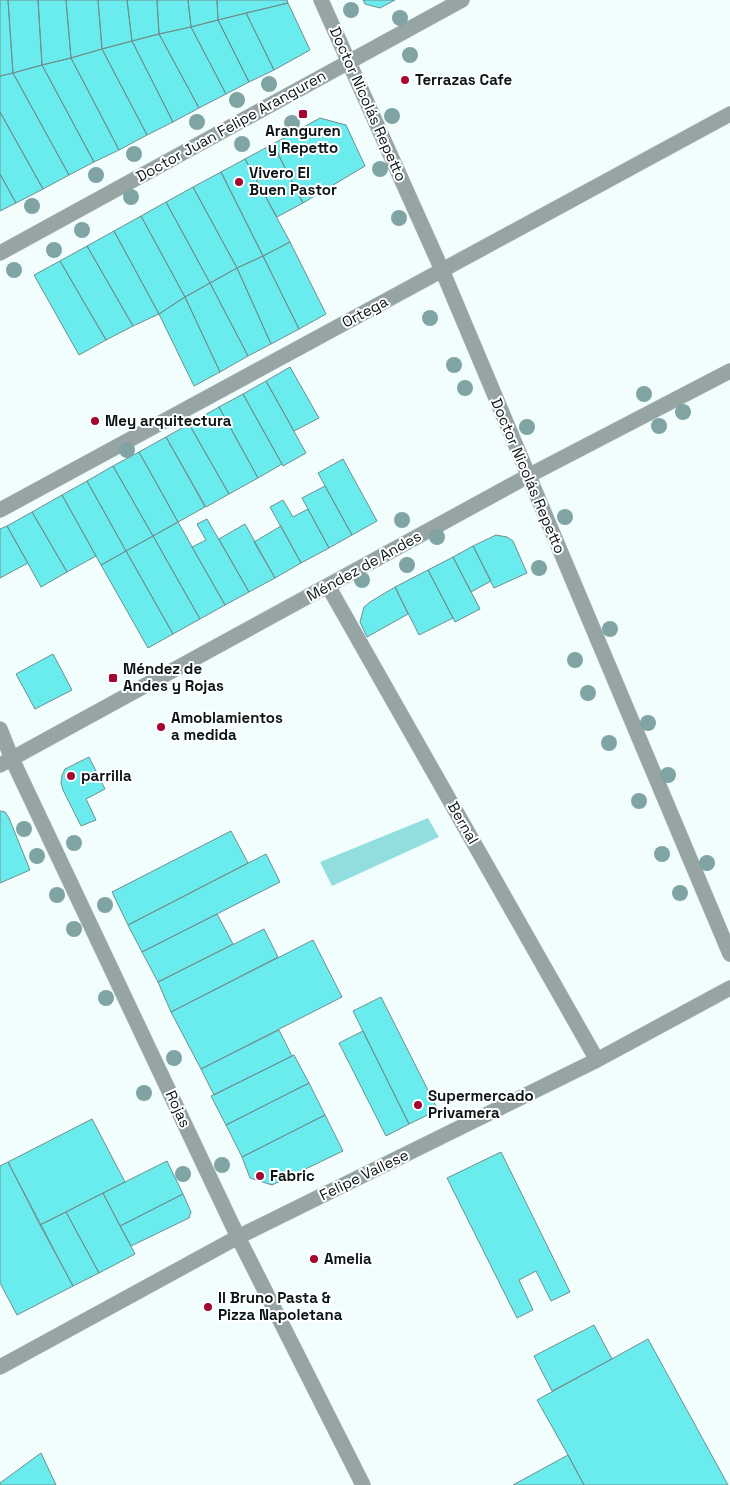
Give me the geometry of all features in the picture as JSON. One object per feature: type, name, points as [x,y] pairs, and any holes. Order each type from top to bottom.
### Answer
[{"type":"street","name":"Doctor Nicolás Repetto","points":[[321,0],[442,270],[730,954]]},
{"type":"street","name":"Doctor Juan Felipe Aranguren","points":[[0,253],[462,0]]},
{"type":"street","name":"Ortega","points":[[0,510],[730,114]]},
{"type":"street","name":"Méndez de Andes","points":[[6,762],[528,476],[730,371]]},
{"type":"street","name":"Bernal","points":[[328,586],[597,1060]]},
{"type":"street","name":"Rojas","points":[[0,729],[6,762],[238,1237],[363,1485]]},
{"type":"street","name":"Felipe Vallese","points":[[0,1367],[238,1237],[597,1060],[730,988]]},
{"type":"shaded area","points":[[428,818],[439,837],[332,886],[320,862]]},
{"type":"building","points":[[0,0],[8,0],[13,73],[0,76]]},
{"type":"building","points":[[8,0],[38,0],[42,65],[13,73]]},
{"type":"building","points":[[38,0],[66,0],[71,58],[42,65]]},
{"type":"building","points":[[66,0],[98,0],[102,49],[71,58]]},
{"type":"building","points":[[98,0],[127,0],[132,41],[102,49]]},
{"type":"building","points":[[127,0],[157,0],[159,34],[132,41]]},
{"type":"building","points":[[157,0],[188,0],[191,27],[159,34]]},
{"type":"building","points":[[188,0],[217,0],[218,20],[191,27]]},
{"type":"building","points":[[217,0],[287,0],[288,3],[218,20]]},
{"type":"building","points":[[363,0],[395,0],[380,8],[365,4]]},
{"type":"building","points":[[288,3],[310,50],[274,70],[246,13]]},
{"type":"building","points":[[246,13],[274,70],[249,82],[218,20]]},
{"type":"building","points":[[218,20],[249,82],[226,94],[191,27]]},
{"type":"building","points":[[191,27],[226,94],[199,108],[159,34]]},
{"type":"building","points":[[159,34],[199,108],[173,122],[132,41]]},
{"type":"building","points":[[132,41],[173,122],[147,135],[102,49]]},
{"type":"building","points":[[102,49],[147,135],[119,150],[71,58]]},
{"type":"building","points":[[71,58],[119,150],[94,162],[42,65]]},
{"type":"building","points":[[42,65],[94,162],[69,175],[13,73]]},
{"type":"building","points":[[13,73],[69,175],[43,189],[0,112],[0,76]]},
{"type":"building","points":[[0,112],[43,189],[16,203],[0,174]]},
{"type":"building","points":[[320,118],[346,125],[365,166],[303,203],[273,144]]},
{"type":"building","points":[[273,144],[303,203],[277,217],[245,159]]},
{"type":"building","points":[[245,159],[290,242],[263,256],[221,172]]},
{"type":"building","points":[[221,172],[263,256],[237,268],[193,187]]},
{"type":"building","points":[[0,174],[16,203],[0,211]]},
{"type":"building","points":[[193,187],[237,268],[210,283],[166,202]]},
{"type":"building","points":[[166,202],[210,283],[185,297],[141,216]]},
{"type":"building","points":[[141,216],[185,297],[159,314],[114,231]]},
{"type":"building","points":[[114,231],[159,314],[133,326],[87,246]]},
{"type":"building","points":[[290,242],[326,314],[299,329],[263,256]]},
{"type":"building","points":[[87,246],[133,326],[106,340],[60,261]]},
{"type":"building","points":[[263,256],[299,329],[271,344],[237,268]]},
{"type":"building","points":[[60,261],[106,340],[79,355],[34,275]]},
{"type":"building","points":[[237,268],[271,344],[248,356],[210,283]]},
{"type":"building","points":[[210,283],[248,356],[220,372],[185,297]]},
{"type":"building","points":[[185,297],[220,372],[194,386],[159,314]]},
{"type":"building","points":[[290,367],[319,418],[294,431],[266,381]]},
{"type":"building","points":[[266,381],[306,453],[283,466],[243,394]]},
{"type":"building","points":[[243,394],[282,464],[258,478],[219,407]]},
{"type":"building","points":[[219,407],[258,478],[229,494],[189,424]]},
{"type":"building","points":[[189,424],[229,494],[206,507],[166,437]]},
{"type":"building","points":[[166,437],[205,507],[178,522],[139,452]]},
{"type":"building","points":[[139,452],[178,522],[153,536],[113,466]]},
{"type":"building","points":[[343,459],[377,521],[352,535],[318,473]]},
{"type":"building","points":[[113,466],[153,536],[126,551],[87,481]]},
{"type":"building","points":[[87,481],[126,551],[101,565],[62,495]]},
{"type":"building","points":[[325,486],[352,535],[329,548],[302,498]]},
{"type":"building","points":[[62,495],[96,556],[67,572],[32,512]]},
{"type":"building","points":[[283,500],[293,517],[308,509],[329,548],[301,563],[270,507]]},
{"type":"building","points":[[32,512],[67,572],[41,587],[7,526]]},
{"type":"building","points":[[207,519],[249,592],[225,605],[192,547],[206,540],[197,524]]},
{"type":"building","points":[[178,522],[225,605],[200,619],[153,536]]},
{"type":"building","points":[[245,524],[275,578],[249,592],[219,539]]},
{"type":"building","points":[[7,526],[28,563],[0,578],[0,529]]},
{"type":"building","points":[[281,526],[301,563],[275,578],[254,542]]},
{"type":"building","points":[[496,535],[507,537],[513,541],[527,573],[494,588],[473,546]]},
{"type":"building","points":[[153,536],[200,619],[173,634],[126,551]]},
{"type":"building","points":[[473,546],[491,581],[471,592],[453,557]]},
{"type":"building","points":[[126,551],[173,634],[148,648],[101,565]]},
{"type":"building","points":[[453,557],[480,609],[455,622],[428,570]]},
{"type":"building","points":[[428,570],[453,618],[419,635],[395,587]]},
{"type":"building","points":[[395,587],[408,614],[367,637],[360,622],[364,607]]},
{"type":"building","points":[[53,654],[72,690],[35,709],[16,674]]},
{"type":"building","points":[[89,757],[105,789],[86,799],[96,820],[81,826],[61,783],[65,769]]},
{"type":"building","points":[[0,811],[5,812],[9,818],[30,870],[0,883]]},
{"type":"building","points":[[231,831],[248,863],[128,925],[112,892]]},
{"type":"building","points":[[266,854],[280,882],[142,952],[128,925]]},
{"type":"building","points":[[217,914],[233,944],[158,982],[142,952]]},
{"type":"building","points":[[264,929],[278,957],[171,1012],[158,982]]},
{"type":"building","points":[[313,940],[342,997],[201,1069],[171,1012]]},
{"type":"building","points":[[381,997],[438,1110],[409,1124],[353,1011]]},
{"type":"building","points":[[279,1030],[292,1056],[214,1095],[201,1069]]},
{"type":"building","points":[[363,1031],[409,1124],[386,1136],[339,1043]]},
{"type":"building","points":[[294,1055],[309,1083],[226,1125],[211,1096]]},
{"type":"building","points":[[309,1083],[325,1115],[242,1157],[226,1125]]},
{"type":"building","points":[[325,1115],[343,1151],[272,1185],[250,1178],[242,1157]]},
{"type":"building","points":[[92,1119],[125,1182],[40,1225],[8,1162]]},
{"type":"building","points":[[501,1152],[570,1292],[551,1301],[536,1271],[519,1280],[533,1310],[517,1318],[447,1178]]},
{"type":"building","points":[[167,1161],[183,1194],[120,1226],[103,1193]]},
{"type":"building","points":[[8,1162],[73,1286],[17,1315],[0,1283],[0,1166]]},
{"type":"building","points":[[103,1193],[135,1254],[99,1273],[66,1212]]},
{"type":"building","points":[[183,1194],[191,1212],[189,1218],[131,1246],[120,1226]]},
{"type":"building","points":[[66,1212],[99,1273],[73,1286],[40,1225]]},
{"type":"building","points":[[594,1325],[612,1359],[552,1391],[534,1356]]},
{"type":"building","points":[[648,1339],[728,1485],[584,1485],[537,1400]]},
{"type":"building","points":[[41,1453],[56,1485],[0,1485],[0,1483]]},
{"type":"building","points":[[568,1455],[584,1485],[513,1485]]},
{"type":"place","name":"Terrazas Cafe","points":[[405,80]]},
{"type":"place","name":"Aranguren y Repetto","points":[[303,114]]},
{"type":"place","name":"Vivero El Buen Pastor","points":[[239,182]]},
{"type":"place","name":"Mey arquitectura","points":[[95,421]]},
{"type":"place","name":"Méndez de Andes y Rojas","points":[[113,678]]},
{"type":"place","name":"Amoblamientos a medida","points":[[161,727]]},
{"type":"place","name":"parrilla","points":[[71,776]]},
{"type":"place","name":"Supermercado Privamera","points":[[418,1105]]},
{"type":"place","name":"Fabric","points":[[260,1176]]},
{"type":"place","name":"Amelia","points":[[314,1259]]},
{"type":"place","name":"Il Bruno Pasta & Pizza Napoletana","points":[[208,1307]]}]
